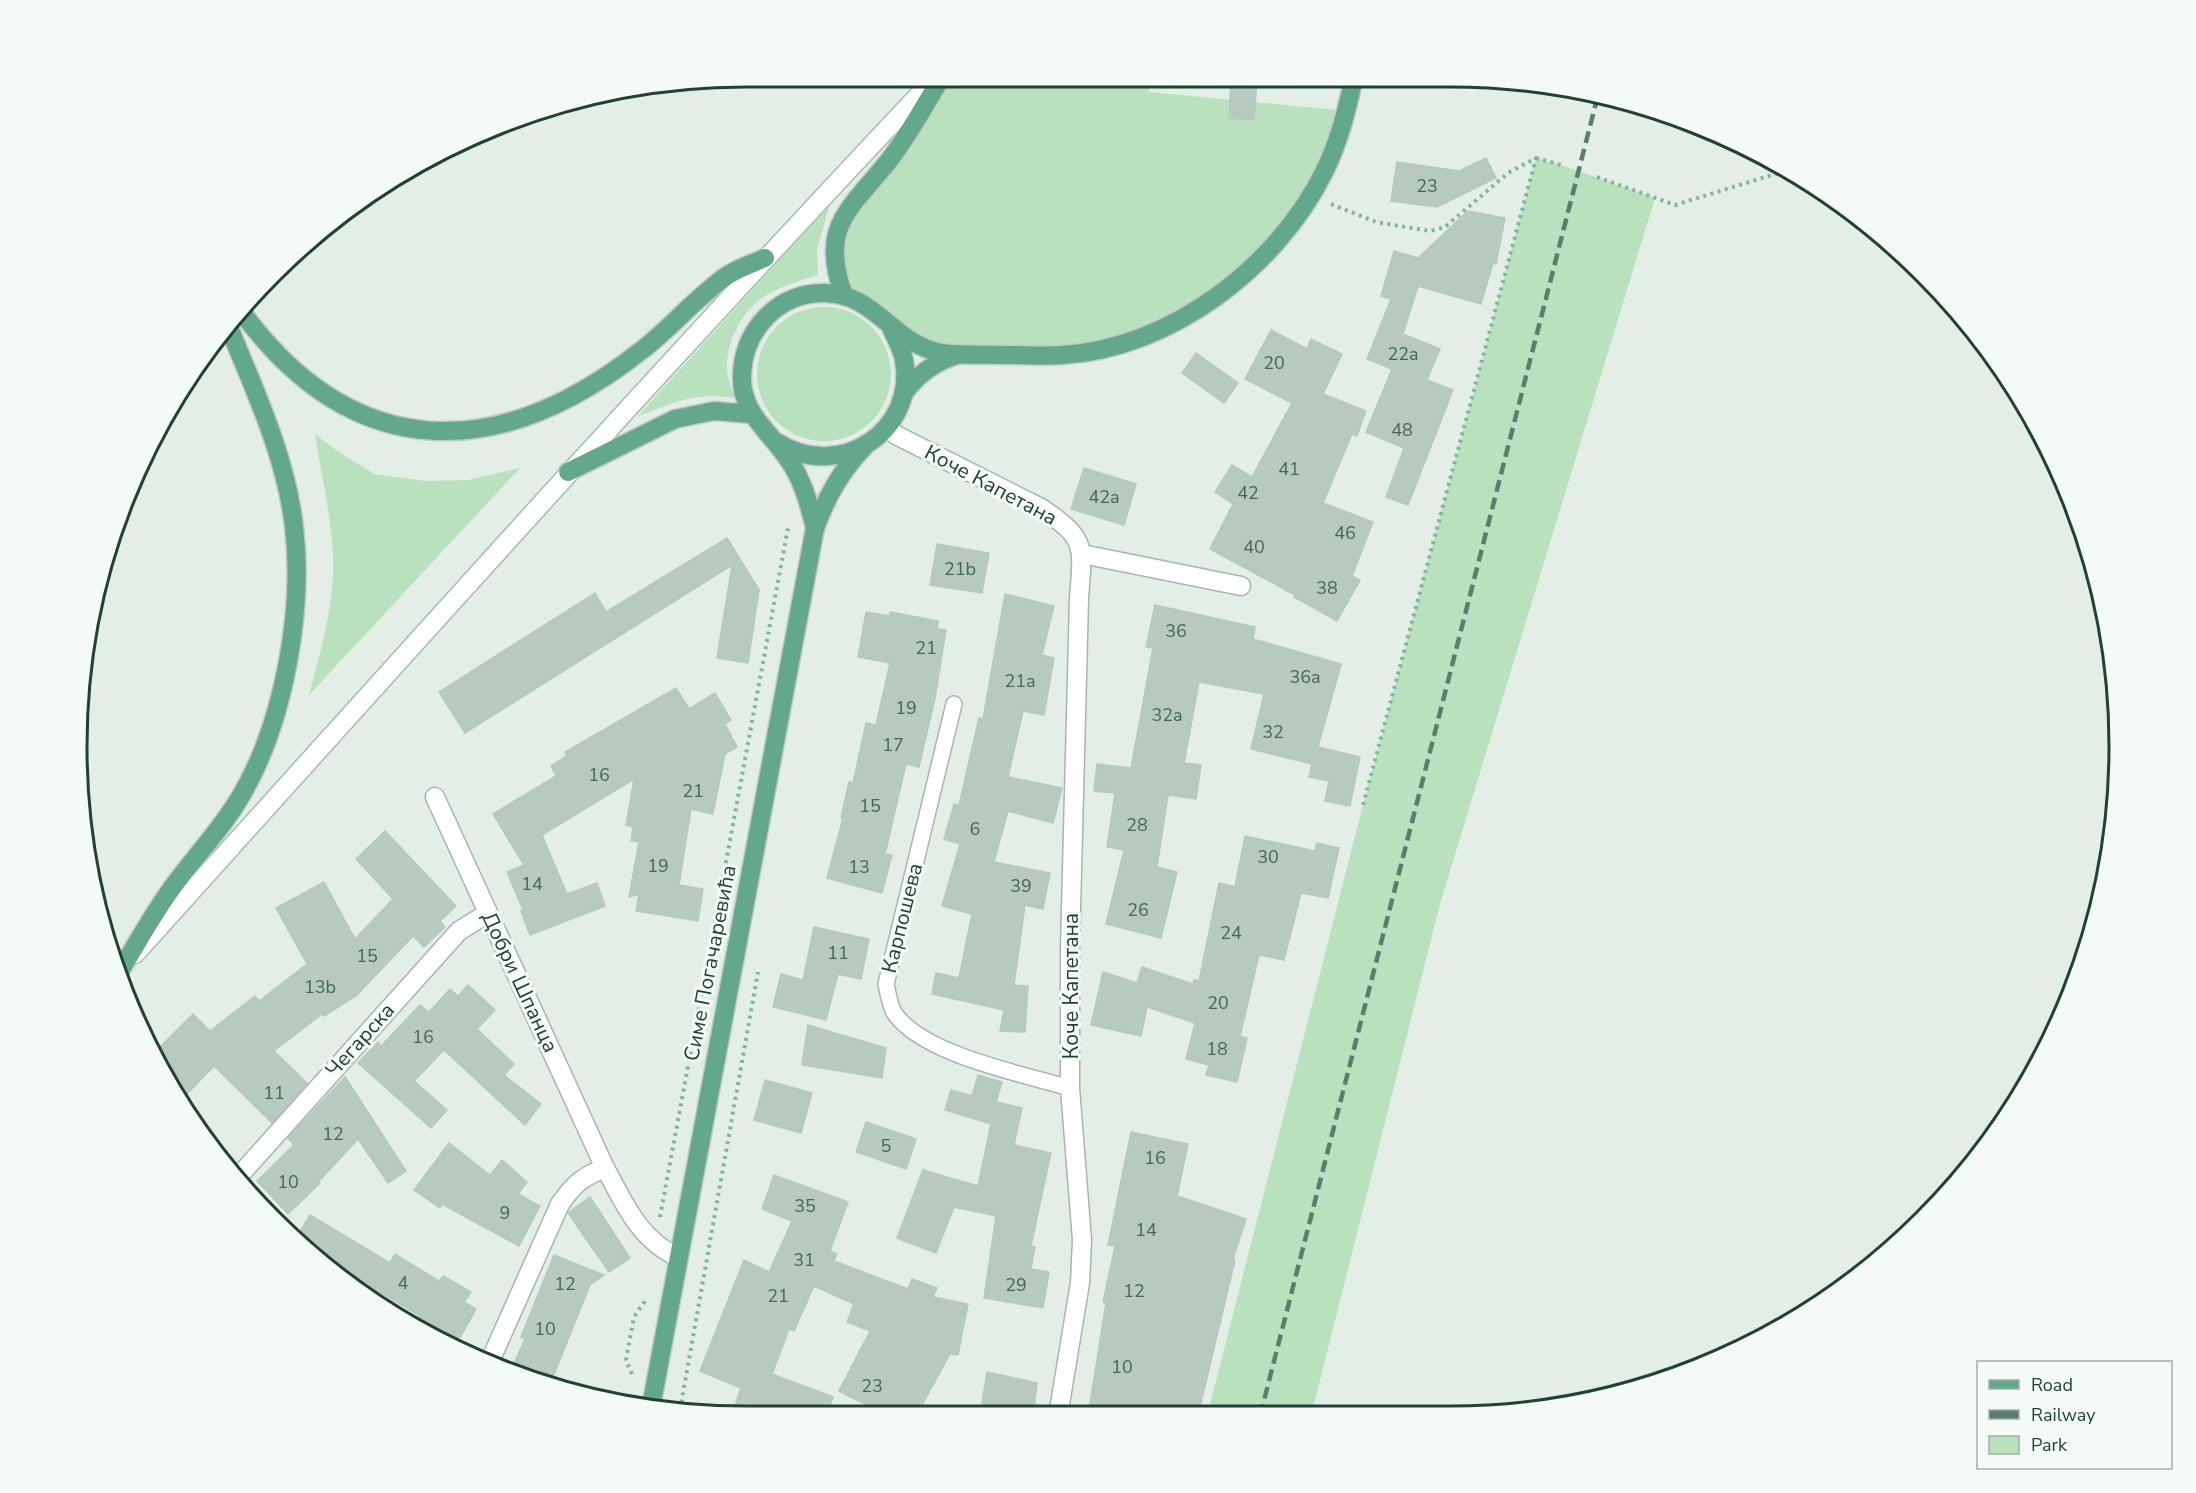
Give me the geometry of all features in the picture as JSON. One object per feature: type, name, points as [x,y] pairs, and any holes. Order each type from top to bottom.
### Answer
[{"type":"main road","points":[[844,296],[837,276],[834,255],[835,238],[842,218],[860,193],[890,159],[936,87]]},
{"type":"main road","name":"Симе Погачаревића","points":[[815,528],[801,481],[789,459],[761,428],[745,396],[741,377],[743,358],[749,340],[759,324],[781,306],[807,294],[826,293],[844,296],[870,307],[906,339],[942,353],[1063,355],[1119,344],[1166,326],[1221,294],[1253,268],[1293,223],[1311,196],[1341,133],[1352,87]]},
{"type":"main road","points":[[246,318],[260,337],[304,379],[352,411],[377,421],[415,428],[443,431],[469,430],[501,425],[533,416],[572,398],[642,350],[729,275],[765,258]]},
{"type":"main road","name":"Симе Погачаревића","points":[[652,1399],[677,1257],[815,528],[823,505],[847,464],[887,428],[904,393],[906,376],[904,359],[890,327]]},
{"type":"main road","points":[[124,964],[171,889],[242,795],[263,752],[279,703],[291,647],[296,589],[294,527],[286,484],[264,412],[232,334]]},
{"type":"main road","name":"Симе Погачаревића","points":[[904,393],[917,377],[934,364],[961,354]]},
{"type":"main road","points":[[568,472],[675,419],[714,411],[752,414]]},
{"type":"main road","name":"Симе Погачаревића","points":[[774,440],[788,448],[818,456],[849,453],[864,447]]},
{"type":"street","points":[[125,966],[568,472],[926,87]]},
{"type":"street","name":"Коче Капетана","points":[[887,428],[896,435],[1041,508],[1062,522],[1078,539],[1082,554],[1070,949],[1070,1088],[1082,1240],[1081,1273],[1060,1406]]},
{"type":"street","points":[[1082,554],[1241,586]]},
{"type":"street","name":"Добри Шпанца","points":[[435,797],[605,1168],[636,1223],[655,1244],[677,1257]]},
{"type":"street","name":"Чегарска","points":[[243,1172],[459,931],[488,913]]},
{"type":"street","points":[[493,1355],[560,1204],[573,1185],[605,1168]]},
{"type":"lane","name":"Карпошева","points":[[954,704],[886,984],[894,1013],[914,1034],[955,1054],[1070,1088]]},
{"type":"path","points":[[1311,196],[1376,222],[1430,231],[1445,227],[1508,173],[1536,158],[1561,165]]},
{"type":"path","points":[[1364,805],[1536,158]]},
{"type":"path","points":[[1597,177],[1675,205],[1776,174]]},
{"type":"path","points":[[655,1244],[788,528]]},
{"type":"path","points":[[681,1402],[759,970]]},
{"type":"path","points":[[630,1384],[632,1374],[626,1360],[634,1317],[645,1304],[646,1294]]},
{"type":"green space","points":[[935,87],[1149,87],[1149,92],[1347,111],[1325,171],[1221,294],[1119,344],[942,353],[844,296],[842,218]]},
{"type":"green space","points":[[1536,158],[1655,198],[1440,904],[1314,1406],[1210,1406],[1363,805]]},
{"type":"green space","points":[[830,204],[817,249],[818,275],[770,293],[761,299],[745,314],[734,334],[727,366],[728,378],[735,398],[695,397],[637,417]]},
{"type":"green space","points":[[824,307],[850,312],[871,327],[886,348],[891,374],[886,400],[871,421],[850,436],[824,441],[798,436],[777,421],[762,400],[757,374],[762,348],[777,327],[798,312]]},
{"type":"green space","points":[[315,434],[340,453],[375,474],[425,481],[468,480],[520,468],[309,695],[327,622],[333,577],[330,523]]},
{"type":"building","points":[[1231,87],[1256,87],[1254,120],[1229,118]]},
{"type":"building","points":[[1486,158],[1496,178],[1437,207],[1391,201],[1397,162],[1459,171]]},
{"type":"building","points":[[1468,211],[1505,218],[1496,264],[1493,263],[1481,304],[1418,286],[1403,334],[1440,349],[1427,380],[1453,390],[1408,505],[1386,497],[1404,448],[1366,432],[1392,369],[1367,359],[1391,299],[1381,296],[1394,251],[1418,258]]},
{"type":"building","points":[[1271,330],[1307,349],[1311,339],[1342,354],[1323,394],[1366,411],[1357,436],[1352,434],[1323,503],[1373,522],[1352,576],[1360,580],[1337,621],[1294,597],[1295,595],[1210,549],[1233,504],[1215,492],[1232,465],[1252,477],[1292,403],[1245,379]]},
{"type":"building","points":[[1196,353],[1238,383],[1224,403],[1182,373]]},
{"type":"building","points":[[1084,468],[1136,484],[1124,525],[1071,509]]},
{"type":"building","points":[[727,538],[759,590],[748,663],[717,658],[732,565],[465,733],[439,692],[595,593],[606,612]]},
{"type":"building","points":[[937,544],[989,553],[982,593],[930,585]]},
{"type":"building","points":[[1005,594],[1054,606],[1042,655],[1054,658],[1044,715],[1023,711],[1008,777],[1062,788],[1053,823],[1008,811],[994,862],[1050,873],[1043,909],[1025,905],[1014,985],[1028,986],[1025,1032],[1000,1031],[1004,1010],[932,994],[936,973],[959,978],[972,914],[942,906],[960,844],[944,839],[954,804],[959,805],[979,718],[983,719]]},
{"type":"building","points":[[1155,605],[1255,627],[1253,639],[1341,664],[1318,747],[1360,757],[1350,806],[1325,801],[1329,781],[1309,777],[1312,764],[1251,749],[1264,694],[1199,682],[1184,763],[1201,765],[1196,799],[1168,795],[1157,867],[1177,872],[1161,938],[1106,924],[1124,850],[1107,847],[1115,793],[1094,791],[1097,764],[1131,768],[1153,648],[1146,647]]},
{"type":"building","points":[[866,612],[890,616],[890,612],[938,621],[937,629],[946,630],[935,698],[919,767],[906,764],[885,854],[892,855],[882,893],[827,878],[843,818],[841,818],[849,782],[853,783],[866,723],[876,725],[890,663],[858,657]]},
{"type":"building","points":[[676,688],[689,709],[715,693],[731,720],[725,724],[737,747],[725,754],[713,814],[691,809],[679,885],[703,889],[698,921],[636,911],[639,894],[629,897],[639,842],[631,841],[633,827],[626,825],[634,779],[542,835],[567,894],[597,883],[605,906],[530,935],[521,911],[523,910],[507,872],[524,865],[493,814],[556,776],[551,766],[567,756],[565,752]]},
{"type":"building","points":[[385,831],[456,906],[440,921],[445,927],[424,947],[413,936],[356,996],[324,1016],[322,1014],[274,1051],[307,1083],[272,1123],[214,1066],[186,1094],[160,1047],[193,1014],[210,1031],[255,996],[259,1001],[307,964],[276,908],[324,882],[355,939],[393,899],[356,859]]},
{"type":"building","points":[[1245,836],[1315,851],[1317,843],[1339,848],[1328,898],[1301,893],[1284,960],[1259,955],[1240,1036],[1247,1038],[1237,1082],[1206,1075],[1209,1065],[1186,1059],[1195,1023],[1147,1007],[1141,1036],[1091,1025],[1103,972],[1137,983],[1142,967],[1193,984],[1194,980],[1199,981],[1219,883],[1235,887]]},
{"type":"building","points":[[814,927],[869,939],[861,979],[838,974],[826,1020],[773,1007],[781,974],[803,980]]},
{"type":"building","points":[[468,985],[495,1010],[477,1029],[514,1064],[504,1075],[541,1104],[525,1125],[444,1050],[414,1081],[447,1110],[431,1128],[358,1063],[378,1042],[381,1046],[420,1005],[429,1012],[450,989],[458,996]]},
{"type":"building","points":[[808,1025],[886,1048],[882,1078],[802,1065]]},
{"type":"building","points":[[978,1075],[1002,1082],[996,1102],[1022,1108],[1014,1145],[1051,1153],[1031,1246],[1035,1247],[1031,1269],[1049,1272],[1043,1308],[984,1298],[996,1216],[954,1207],[936,1253],[897,1238],[923,1170],[978,1186],[991,1124],[945,1110],[951,1090],[972,1096]]},
{"type":"building","points":[[345,1077],[406,1171],[388,1183],[358,1139],[319,1181],[320,1183],[288,1214],[257,1181],[294,1145],[288,1138]]},
{"type":"building","points":[[765,1080],[812,1093],[801,1133],[754,1120]]},
{"type":"building","points":[[866,1122],[916,1139],[906,1169],[856,1152]]},
{"type":"building","points":[[1131,1132],[1188,1144],[1177,1196],[1246,1219],[1233,1259],[1235,1260],[1200,1406],[1187,1404],[1187,1406],[1090,1406],[1106,1303],[1103,1302],[1115,1246],[1108,1245]]},
{"type":"building","points":[[449,1143],[490,1175],[502,1160],[527,1182],[518,1194],[540,1206],[519,1246],[442,1204],[440,1208],[414,1190]]},
{"type":"building","points":[[774,1175],[848,1202],[830,1251],[837,1254],[834,1261],[908,1289],[912,1279],[937,1288],[933,1297],[968,1304],[958,1355],[950,1354],[921,1406],[868,1406],[839,1391],[870,1331],[847,1322],[854,1304],[814,1286],[794,1331],[789,1329],[772,1374],[833,1397],[830,1406],[735,1406],[741,1388],[700,1371],[744,1260],[769,1272],[792,1221],[762,1209]]},
{"type":"building","points":[[590,1197],[630,1258],[609,1272],[568,1213]]},
{"type":"building","points":[[310,1215],[390,1263],[395,1254],[439,1281],[443,1276],[471,1292],[464,1302],[476,1309],[459,1340],[418,1319],[420,1316],[350,1274],[300,1231]]},
{"type":"building","points":[[554,1255],[604,1275],[590,1285],[553,1377],[514,1363],[525,1339],[521,1337]]},
{"type":"building","points":[[987,1372],[1037,1383],[1034,1406],[982,1406]]},
{"type":"railway","points":[[1263,1406],[1596,104]]}]
